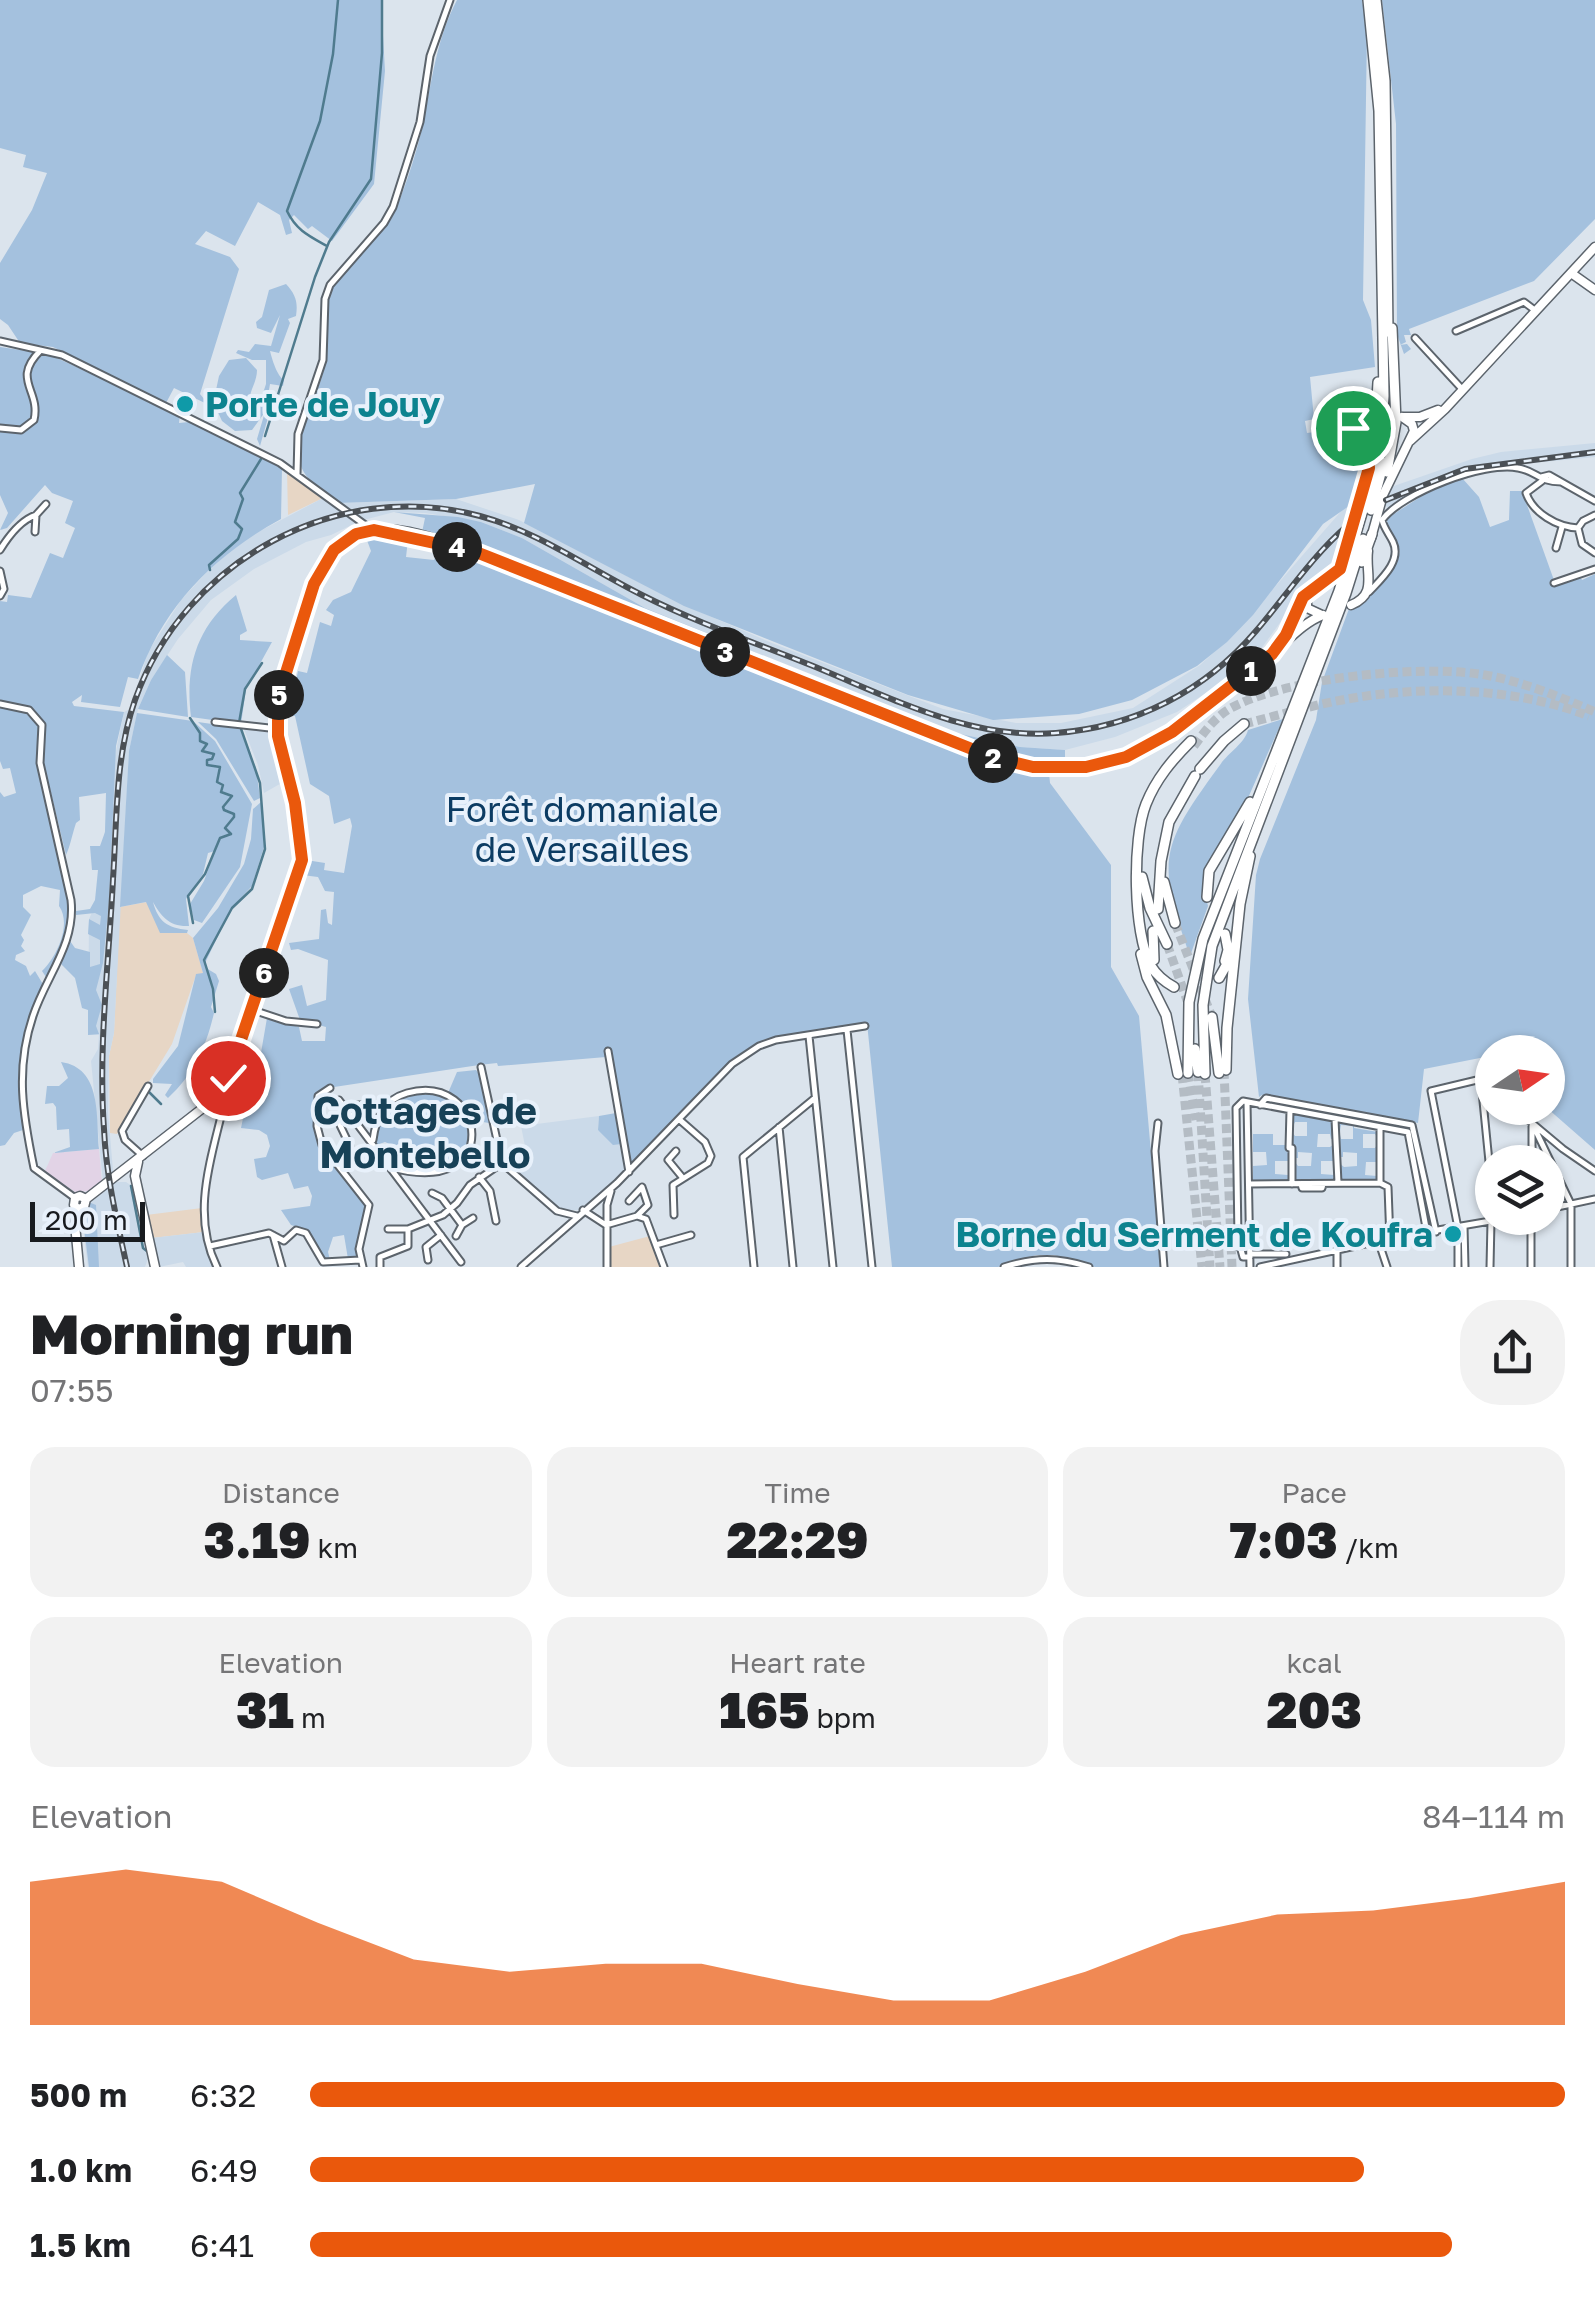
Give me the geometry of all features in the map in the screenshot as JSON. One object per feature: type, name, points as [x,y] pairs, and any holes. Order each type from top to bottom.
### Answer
[{"type":"highway","points":[[1190,1073],[1183,1030],[1187,1026],[1193,975],[1203,939],[1360,526],[1380,452],[1383,356],[1379,111],[1368,0]]},
{"type":"highway","points":[[1190,1073],[1212,946],[1346,593],[1384,462],[1389,413],[1385,81],[1376,0]]},
{"type":"highway","points":[[1382,495],[1396,422],[1388,306]]},
{"type":"highway","points":[[1366,483],[1374,450],[1378,366],[1383,356]]},
{"type":"highway","points":[[1302,707],[1351,595],[1372,534]]},
{"type":"highway","points":[[1324,619],[1340,569]]},
{"type":"highway","points":[[1158,909],[1165,837],[1177,804],[1224,740],[1244,724]]},
{"type":"highway","points":[[1167,944],[1142,880],[1143,828],[1160,784],[1192,743],[1163,772],[1145,806],[1136,850],[1143,967],[1190,1073]]},
{"type":"highway","points":[[1206,897],[1210,867],[1253,795],[1258,795]]},
{"type":"highway","points":[[1226,934],[1227,954],[1218,976],[1233,953],[1256,830]]},
{"type":"highway","points":[[1165,837],[1165,890],[1174,923]]},
{"type":"highway","points":[[1138,891],[1148,960],[1159,976],[1175,985],[1154,960],[1153,931]]},
{"type":"highway","points":[[1213,1016],[1223,1071],[1240,904]]},
{"type":"highway","points":[[1190,1073],[1195,1050]]},
{"type":"main road","points":[[1350,605],[1366,596],[1370,584],[1367,561],[1382,495],[1423,421],[1453,398],[1595,250]]},
{"type":"main road","points":[[1572,274],[1595,290]]},
{"type":"main road","points":[[1272,654],[1286,635],[1300,601],[1340,569],[1366,483],[1368,460],[1353,428],[1360,418],[1374,414]]},
{"type":"main road","points":[[1410,441],[1414,427],[1402,417],[1423,421]]},
{"type":"main road","points":[[78,1209],[112,1181],[130,1174],[142,1157],[229,1084],[305,842],[278,730],[278,698],[314,584],[334,550],[354,536],[371,530],[404,532],[476,552],[984,754],[1033,767],[1086,767],[1126,757],[1172,732],[1306,624],[1324,619]]},
{"type":"main road","points":[[1309,591],[1307,608],[1324,619]]},
{"type":"main road","points":[[130,1174],[138,1189],[155,1267]]},
{"type":"main road","points":[[78,1209],[73,1203],[75,1198],[86,1199]]},
{"type":"main road","points":[[78,1209],[74,1224],[78,1267]]},
{"type":"street","points":[[297,474],[298,434],[321,370],[325,299],[330,285],[384,223],[392,206],[420,122],[430,56],[450,0]]},
{"type":"street","points":[[1456,332],[1524,302],[1536,312]]},
{"type":"street","points":[[1414,338],[1462,389]]},
{"type":"street","points":[[0,341],[52,351],[280,462],[371,530]]},
{"type":"street","points":[[0,428],[21,430],[34,420],[36,405],[26,376],[29,364],[40,351]]},
{"type":"street","points":[[1366,596],[1388,571],[1395,556],[1394,545],[1382,523],[1387,514],[1436,486],[1476,472],[1520,468],[1541,480]]},
{"type":"street","points":[[1578,528],[1562,527],[1528,500],[1526,493],[1549,474],[1595,500]]},
{"type":"street","points":[[0,550],[46,504]]},
{"type":"street","points":[[36,515],[36,532]]},
{"type":"street","points":[[1595,516],[1583,520],[1578,528],[1582,544],[1595,553]]},
{"type":"street","points":[[1556,548],[1562,527]]},
{"type":"street","points":[[1554,583],[1595,569]]},
{"type":"street","points":[[0,572],[4,589],[0,596]]},
{"type":"street","points":[[0,704],[29,710],[42,725],[40,762],[71,900],[68,940],[32,1018],[20,1079],[34,1168],[75,1198]]},
{"type":"street","points":[[216,722],[278,730]]},
{"type":"street","points":[[251,1014],[317,1024]]},
{"type":"street","points":[[521,1267],[583,1210],[605,1196],[732,1064],[749,1052],[776,1040],[865,1026]]},
{"type":"street","points":[[848,1030],[872,1267]]},
{"type":"street","points":[[809,1036],[832,1267]]},
{"type":"street","points":[[608,1051],[628,1172]]},
{"type":"street","points":[[481,1067],[502,1164],[558,1212],[577,1216]]},
{"type":"street","points":[[1461,1267],[1461,1227],[1431,1093],[1434,1088],[1475,1081]]},
{"type":"street","points":[[142,1157],[122,1132],[148,1086]]},
{"type":"street","points":[[208,1246],[266,1234],[284,1241],[296,1230],[306,1233],[323,1262],[362,1264],[359,1249],[369,1205],[325,1150],[317,1126],[318,1096],[330,1088]]},
{"type":"street","points":[[218,1267],[208,1246],[204,1196],[224,1090]]},
{"type":"street","points":[[372,1140],[382,1110],[403,1094],[441,1092],[461,1105],[471,1131],[465,1157],[449,1170],[424,1175],[389,1167]]},
{"type":"street","points":[[754,1267],[742,1156],[815,1098]]},
{"type":"street","points":[[1260,1105],[1266,1098],[1411,1129]]},
{"type":"street","points":[[340,1100],[461,1262]]},
{"type":"street","points":[[1286,1254],[1243,1256],[1238,1239],[1236,1108],[1240,1102],[1411,1129]]},
{"type":"street","points":[[1247,1102],[1250,1267]]},
{"type":"street","points":[[358,1105],[382,1110]]},
{"type":"street","points":[[1290,1110],[1292,1184]]},
{"type":"street","points":[[350,1146],[339,1124],[351,1116]]},
{"type":"street","points":[[1335,1118],[1338,1184]]},
{"type":"street","points":[[674,1215],[671,1192],[682,1177],[706,1165],[711,1156],[705,1142],[680,1120]]},
{"type":"street","points":[[1158,1122],[1156,1151],[1164,1267]]},
{"type":"street","points":[[1532,1125],[1572,1204],[1571,1267]]},
{"type":"street","points":[[1533,1125],[1595,1171]]},
{"type":"street","points":[[779,1127],[793,1267]]},
{"type":"street","points":[[1380,1127],[1380,1183]]},
{"type":"street","points":[[1411,1129],[1436,1232]]},
{"type":"street","points":[[1411,1129],[1427,1233]]},
{"type":"street","points":[[676,1151],[668,1160],[682,1177]]},
{"type":"street","points":[[388,1229],[408,1229],[430,1221],[451,1209],[470,1185],[502,1164]]},
{"type":"street","points":[[480,1177],[490,1191],[496,1221]]},
{"type":"street","points":[[628,1200],[649,1180]]},
{"type":"street","points":[[1249,1184],[1380,1183],[1388,1187],[1390,1241]]},
{"type":"street","points":[[583,1210],[606,1225],[637,1216],[648,1205],[642,1187]]},
{"type":"street","points":[[432,1193],[442,1198],[462,1224]]},
{"type":"street","points":[[605,1196],[606,1267]]},
{"type":"street","points":[[492,1204],[500,1200]]},
{"type":"street","points":[[1565,1206],[1595,1200]]},
{"type":"street","points":[[645,1210],[664,1267]]},
{"type":"street","points":[[637,1216],[646,1219]]},
{"type":"street","points":[[456,1236],[462,1224],[473,1218]]},
{"type":"street","points":[[1260,1267],[1475,1224]]},
{"type":"street","points":[[380,1267],[384,1253],[408,1246],[408,1229]]},
{"type":"street","points":[[272,1235],[282,1267]]},
{"type":"street","points":[[656,1245],[691,1235]]},
{"type":"street","points":[[1490,1267],[1493,1235]]},
{"type":"street","points":[[1530,1267],[1531,1235]]},
{"type":"street","points":[[428,1260],[426,1247],[441,1236]]},
{"type":"street","points":[[1379,1243],[1386,1267]]},
{"type":"street","points":[[1336,1267],[1337,1252]]},
{"type":"street","points":[[1004,1267],[1055,1258],[1089,1267]]},
{"type":"shaded area","points":[[1595,443],[1595,457],[1490,467],[1432,486],[1389,508],[1384,505],[1391,487],[1472,459],[1501,452]]},
{"type":"shaded area","points":[[287,470],[323,498],[288,515]]},
{"type":"shaded area","points":[[323,498],[342,511],[337,503],[456,499],[519,520],[677,602],[772,643],[943,709],[1016,723],[1061,723],[1133,708],[1200,665],[1231,637],[1351,500],[1340,556],[1303,591],[1250,664],[1177,712],[1115,737],[1065,750],[1020,747],[956,733],[645,608],[522,538],[481,522],[394,512],[306,542],[254,569],[211,600],[178,639],[151,680],[138,709],[129,751],[108,1112],[114,1182],[126,1182],[135,1188],[149,1256],[145,1267],[88,1267],[82,1220],[87,1205],[104,1192],[91,1061],[98,1049],[99,1035],[88,1035],[89,919],[98,900],[110,780],[124,712],[130,709],[148,652],[181,600],[241,541]]},
{"type":"shaded area","points":[[243,727],[275,734],[285,781],[264,793],[258,765]]},
{"type":"shaded area","points":[[147,902],[160,932],[187,933],[193,938],[203,973],[196,975],[172,1044],[117,1134],[110,1133],[109,1056],[114,1033],[120,907]]},
{"type":"shaded area","points":[[599,1116],[598,1130],[621,1144],[626,1169],[620,1179],[578,1210],[559,1210],[519,1174],[527,1156],[521,1126]]},
{"type":"shaded area","points":[[99,1149],[102,1183],[92,1191],[75,1192],[45,1171],[53,1153]]},
{"type":"shaded area","points":[[202,1208],[204,1232],[152,1238],[146,1215]]},
{"type":"shaded area","points":[[204,1232],[215,1267],[186,1267],[183,1262],[159,1267],[152,1238]]},
{"type":"shaded area","points":[[650,1236],[661,1267],[609,1267],[609,1247]]},
{"type":"green space","points":[[0,0],[381,0],[385,71],[374,184],[332,241],[312,226],[308,229],[294,215],[289,220],[292,233],[286,235],[280,215],[258,202],[235,246],[206,231],[195,244],[230,257],[239,269],[200,394],[209,405],[174,388],[166,403],[53,347],[20,343],[0,319],[0,263],[32,210],[47,173],[23,167],[26,155],[0,148]]},
{"type":"green space","points":[[457,0],[1362,0],[1367,31],[1363,300],[1371,320],[1375,367],[1310,377],[1314,419],[1305,421],[1307,433],[1322,431],[1325,422],[1341,419],[1364,460],[1364,484],[1359,499],[1323,524],[1253,615],[1197,666],[1132,700],[1079,714],[993,720],[908,695],[684,606],[524,523],[535,484],[456,499],[337,503],[308,478],[298,451],[304,421],[325,363],[327,305],[340,276],[385,227],[398,204],[418,144],[439,45]]},
{"type":"green space","points":[[1382,0],[1595,0],[1595,219],[1534,281],[1409,329],[1411,335],[1404,335],[1406,342],[1401,345],[1397,334],[1396,124]]},
{"type":"green space","points":[[286,284],[296,299],[296,316],[288,319],[279,353],[270,351],[284,380],[283,386],[270,384],[273,400],[260,446],[257,439],[265,412],[252,430],[235,431],[222,421],[208,391],[216,390],[229,360],[246,358],[257,370],[250,407],[259,405],[266,384],[266,360],[252,360],[236,353],[249,352],[255,344],[271,346],[280,315],[271,333],[257,328],[256,322],[262,317],[269,290]]},
{"type":"green space","points":[[0,347],[48,354],[180,414],[179,423],[189,422],[282,468],[281,519],[234,549],[194,585],[162,628],[138,679],[128,677],[120,707],[81,702],[82,695],[72,702],[74,706],[124,712],[116,746],[109,901],[103,963],[96,990],[102,1005],[96,1026],[99,1034],[88,1035],[88,1010],[82,1008],[75,978],[61,964],[70,941],[75,948],[90,952],[90,967],[100,964],[100,940],[88,934],[89,919],[100,925],[101,916],[76,915],[76,911],[90,909],[95,900],[98,870],[92,870],[90,846],[100,846],[105,832],[106,793],[79,797],[80,820],[66,855],[43,760],[44,722],[27,706],[0,701],[0,601],[7,602],[8,595],[31,598],[50,553],[63,558],[75,528],[65,523],[73,501],[52,493],[45,485],[7,528],[0,530],[8,513],[0,495]]},
{"type":"green space","points":[[1462,478],[1479,497],[1490,527],[1509,520],[1510,491],[1522,491],[1555,583],[1595,574],[1595,1150],[1565,1124],[1565,1035],[1475,1035],[1475,1059],[1424,1069],[1418,1123],[1259,1097],[1248,999],[1260,859],[1316,720],[1322,682],[1350,606],[1380,584],[1400,552],[1386,519],[1428,492]]},
{"type":"green space","name":"Forêt domaniale de Versailles","points":[[394,512],[458,517],[522,538],[645,608],[956,733],[1020,747],[1065,750],[1065,762],[1049,773],[1050,783],[1111,865],[1111,967],[1139,1016],[1161,1267],[1095,1267],[1054,1255],[1036,1255],[998,1267],[892,1267],[867,1023],[761,1043],[731,1063],[626,1169],[621,1144],[613,1145],[598,1130],[599,1116],[616,1113],[606,1057],[479,1065],[321,1089],[316,1094],[316,1114],[322,1143],[366,1204],[358,1258],[348,1259],[344,1235],[333,1237],[328,1252],[330,1260],[323,1261],[306,1230],[291,1225],[281,1210],[310,1206],[308,1186],[294,1189],[288,1173],[262,1180],[257,1177],[254,1159],[266,1157],[270,1146],[267,1135],[241,1128],[247,1099],[253,1099],[267,1018],[299,1027],[302,1041],[325,1041],[326,1027],[300,1020],[289,989],[302,985],[307,1006],[326,1000],[328,960],[291,950],[289,943],[319,939],[321,910],[326,909],[328,923],[332,925],[334,892],[325,891],[318,877],[302,875],[306,860],[325,863],[324,870],[344,873],[352,826],[350,818],[334,824],[329,796],[310,784],[295,716],[285,715],[281,708],[285,686],[295,686],[298,671],[307,673],[320,622],[331,626],[334,615],[326,610],[333,600],[351,592],[371,551],[365,535],[408,540],[406,557],[434,560],[440,547],[420,542],[425,518]]},
{"type":"green space","points":[[236,595],[247,631],[240,635],[240,640],[272,642],[246,689],[241,724],[191,717],[190,681],[196,650],[211,621]]},
{"type":"green space","points":[[167,655],[185,672],[188,717],[138,709]]},
{"type":"green space","points":[[0,708],[33,714],[42,728],[39,759],[69,898],[64,940],[46,977],[42,971],[53,957],[63,931],[60,890],[41,886],[23,895],[23,907],[31,915],[21,935],[25,951],[16,955],[15,960],[26,966],[30,976],[35,971],[44,986],[30,1020],[19,1068],[26,1129],[14,1133],[0,1146],[0,792],[4,797],[16,793],[10,768],[3,769],[0,761]]},
{"type":"green space","points":[[137,713],[193,721],[215,741],[252,804],[240,867],[202,923],[194,920],[190,904],[215,851],[208,853],[203,874],[186,899],[189,926],[167,920],[153,902],[164,922],[188,930],[187,933],[160,933],[146,902],[120,907],[129,751]]},
{"type":"green space","points":[[1283,719],[1240,816],[1207,869],[1203,886],[1208,906],[1190,956],[1169,875],[1175,836],[1200,793],[1248,730]]},
{"type":"green space","points":[[198,722],[240,728],[256,768],[260,798],[254,801],[216,739]]},
{"type":"green space","points":[[261,802],[264,847],[252,886],[231,909],[206,961],[206,968],[219,981],[207,1037],[192,1070],[168,1098],[165,1095],[172,1084],[153,1083],[153,1079],[178,1046],[196,974],[203,973],[193,938],[218,908],[244,864],[253,809]]},
{"type":"green space","points":[[61,1062],[84,1073],[90,1083],[99,1149],[53,1153],[70,1147],[69,1129],[57,1130],[56,1107],[53,1103],[45,1104],[47,1086],[59,1086],[68,1078]]},
{"type":"green space","points":[[476,1070],[481,1076],[489,1123],[471,1120],[462,1103],[448,1093],[457,1072]]},
{"type":"green space","points":[[433,1092],[460,1110],[470,1135],[468,1148],[449,1167],[432,1172],[392,1165],[398,1156],[394,1146],[385,1142],[376,1145],[375,1131],[383,1111],[399,1099]]},
{"type":"green space","points":[[1292,1112],[1335,1121],[1334,1139],[1330,1134],[1318,1134],[1317,1147],[1334,1144],[1337,1166],[1334,1161],[1321,1161],[1321,1174],[1337,1172],[1337,1183],[1295,1183],[1295,1162],[1298,1166],[1311,1166],[1312,1153],[1298,1152],[1295,1158],[1295,1148],[1291,1146],[1297,1146],[1292,1145],[1292,1132],[1295,1136],[1307,1136],[1307,1122],[1295,1122],[1292,1128]]},
{"type":"green space","points":[[1337,1120],[1378,1132],[1378,1139],[1375,1134],[1363,1134],[1363,1148],[1375,1148],[1378,1143],[1378,1167],[1377,1162],[1366,1162],[1365,1175],[1377,1176],[1378,1171],[1379,1183],[1339,1183],[1339,1163],[1344,1167],[1357,1166],[1357,1153],[1343,1152],[1343,1157],[1339,1157],[1337,1135],[1353,1139],[1353,1126],[1341,1125],[1337,1131]]},
{"type":"green space","points":[[1253,1134],[1273,1134],[1273,1145],[1286,1145],[1288,1140],[1291,1166],[1289,1161],[1275,1161],[1275,1174],[1288,1175],[1291,1169],[1292,1183],[1253,1183],[1253,1166],[1267,1165],[1266,1152],[1253,1152]]},
{"type":"green space","points":[[91,1203],[96,1205],[99,1267],[89,1267],[83,1220]]},
{"type":"waterway","points":[[327,246],[299,228],[287,211],[320,121],[333,54],[338,0]]},
{"type":"waterway","points":[[265,436],[329,242],[371,179],[382,53],[382,0]]},
{"type":"waterway","points":[[210,570],[209,565],[238,539],[242,529],[235,522],[243,499],[240,493],[261,459]]},
{"type":"waterway","points":[[215,1012],[204,960],[232,908],[252,889],[265,849],[260,783],[239,723],[245,689],[262,663]]},
{"type":"waterway","points":[[190,718],[200,733],[200,741],[207,744],[202,751],[214,754],[207,765],[220,767],[217,782],[223,785],[221,792],[232,796],[224,810],[234,814],[225,828],[231,834],[220,838],[205,874],[188,896],[193,923]]},
{"type":"waterway","points":[[149,1092],[161,1104]]},
{"type":"waterway","points":[[131,1186],[143,1248],[148,1252]]},
{"type":"tunnel","points":[[1194,746],[1231,708],[1284,689],[1352,676],[1422,671],[1479,674],[1538,689],[1595,712]]},
{"type":"tunnel","points":[[1244,724],[1342,700],[1435,691],[1530,699],[1589,716]]},
{"type":"tunnel","points":[[1175,923],[1212,1017]]},
{"type":"tunnel","points":[[1167,944],[1188,1003]]},
{"type":"tunnel","points":[[1224,1070],[1232,1267]]},
{"type":"tunnel","points":[[1198,1072],[1210,1267]]},
{"type":"tunnel","points":[[1188,1073],[1196,1120]]},
{"type":"tunnel","points":[[1182,1074],[1202,1267]]},
{"type":"tunnel","points":[[1205,1074],[1220,1267]]},
{"type":"railway","points":[[1386,500],[1465,469],[1595,452]]},
{"type":"railway","points":[[127,1267],[105,1147],[102,1066],[118,788],[128,722],[158,651],[189,607],[228,570],[272,541],[321,520],[373,509],[426,507],[480,516],[543,541],[683,614],[898,702],[991,730],[1056,733],[1141,714],[1191,688],[1236,652],[1348,525]]},
{"type":"place","name":"Porte de Jouy","points":[[185,404]]},
{"type":"place","name":"Borne du Serment de Koufra","points":[[1453,1234]]},
{"type":"district","name":"Cottages de Montebello","points":[[425,1131]]},
{"type":"route","points":[[228,1078],[302,860],[295,803],[278,736],[278,698],[314,584],[328,558],[343,542],[374,530],[476,552],[992,757],[1033,767],[1086,767],[1126,757],[1172,732],[1272,654],[1286,635],[1303,597],[1340,569],[1369,468],[1368,456],[1353,428]]}]
